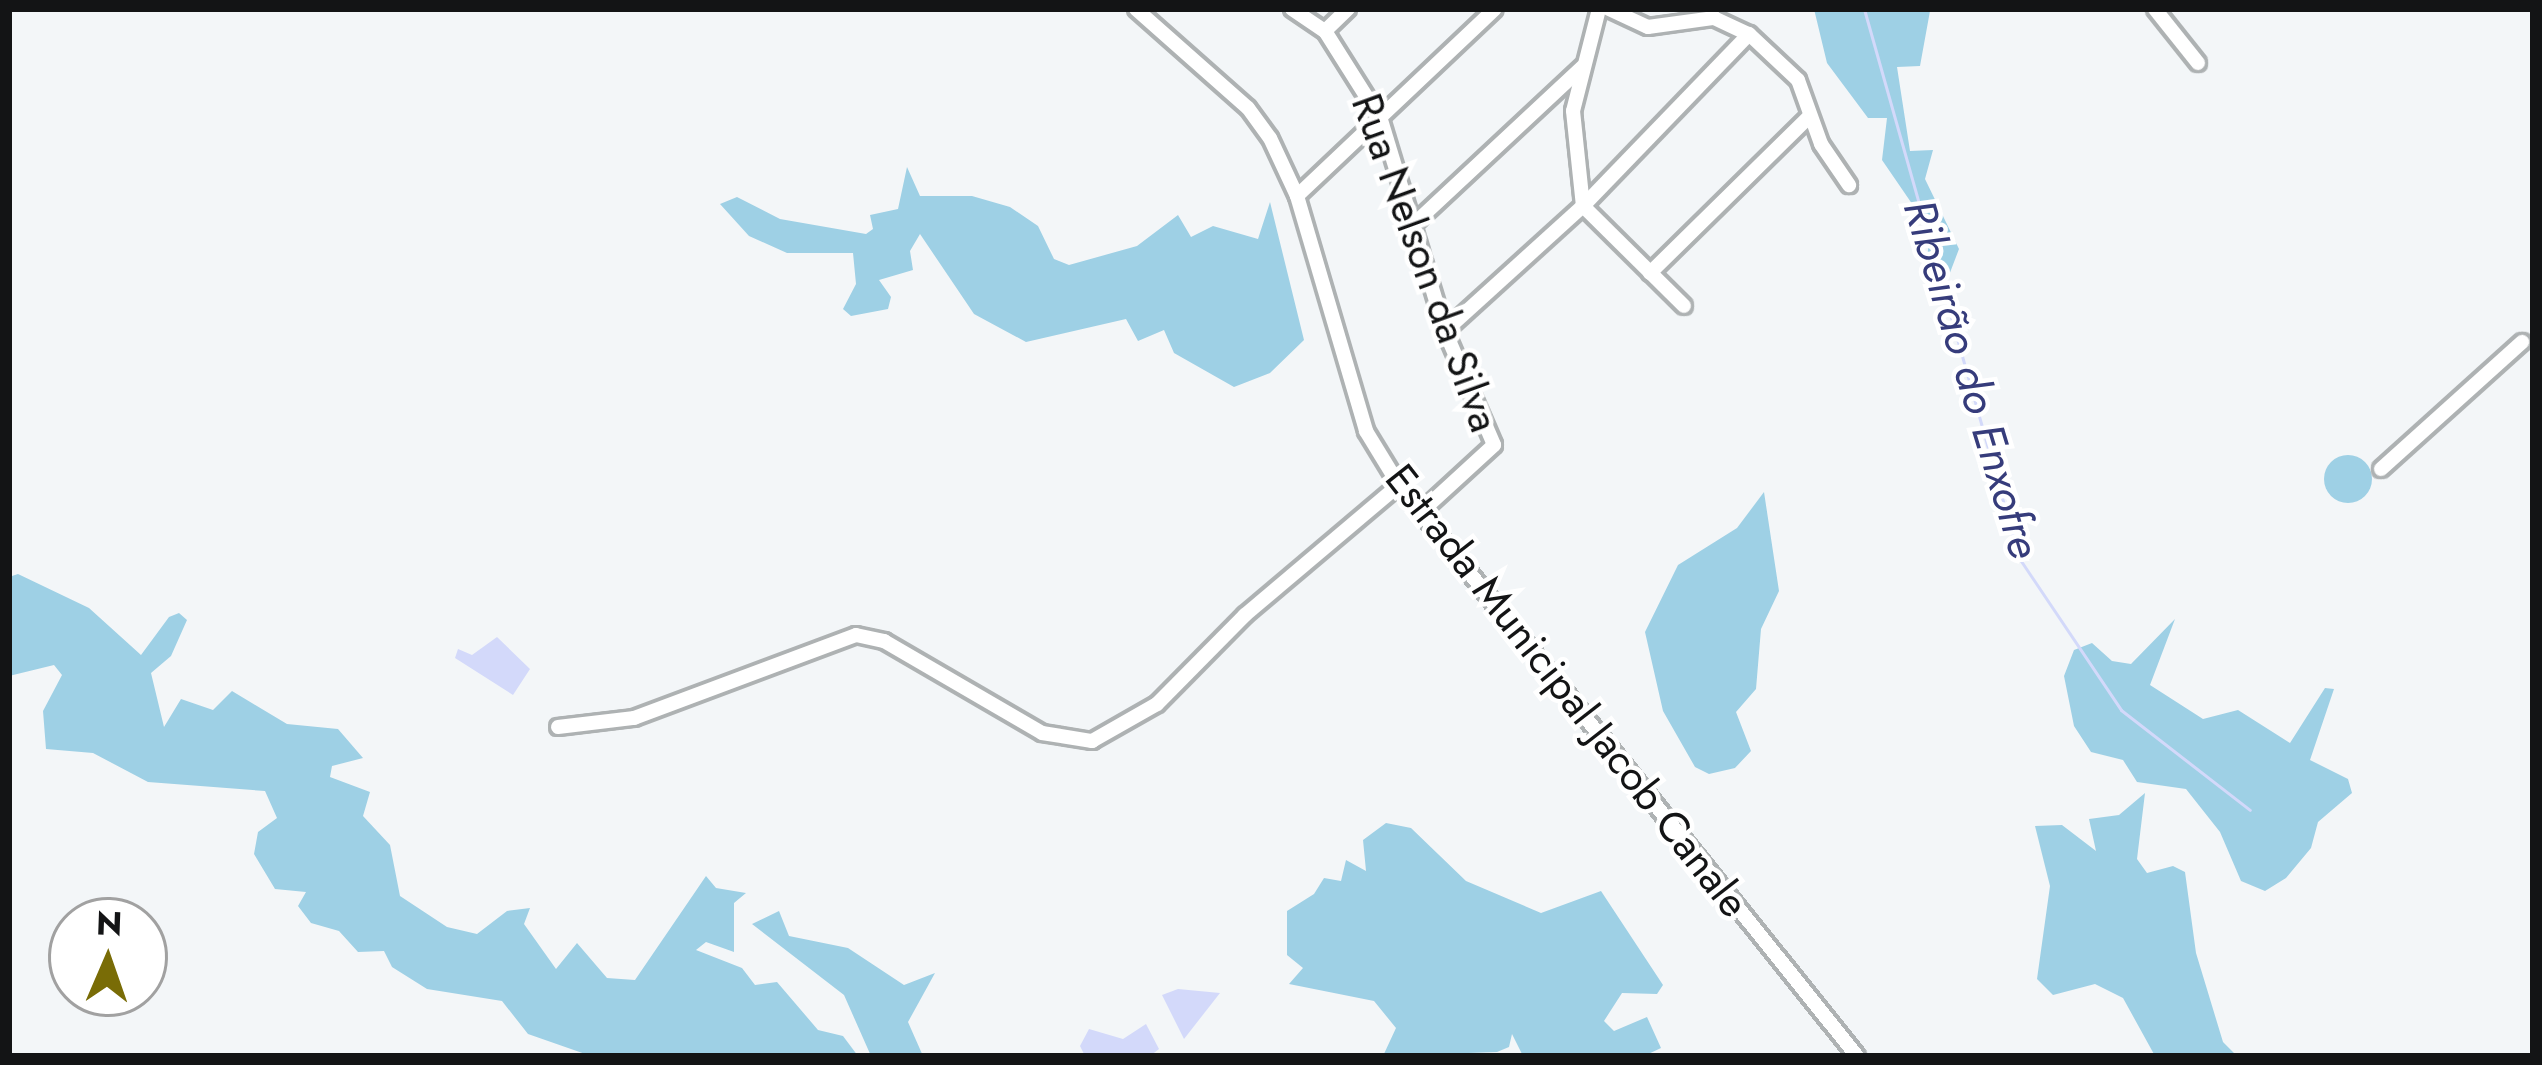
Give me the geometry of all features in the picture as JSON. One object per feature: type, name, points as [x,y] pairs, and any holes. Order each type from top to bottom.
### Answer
[{"type":"street","name":"Estrada Municipal Jacob Canale","points":[[1136,9],[1248,108],[1297,196],[1366,431],[1399,485],[1857,1056]]},
{"type":"street","name":"Rua Nelson da Silva","points":[[1292,9],[1325,32],[1381,120],[1445,331],[1494,445],[1421,512]]},
{"type":"street","points":[[1325,32],[1348,9]]},
{"type":"street","points":[[1297,196],[1495,9]]},
{"type":"street","points":[[1599,9],[1574,111],[1583,206],[1684,306]]},
{"type":"street","points":[[1609,9],[1648,27],[1714,18],[1749,34],[1798,80],[1810,116],[1849,185]]},
{"type":"street","points":[[2155,9],[2198,63]]},
{"type":"street","points":[[1445,331],[1583,206],[1749,34]]},
{"type":"street","points":[[1415,224],[1582,67]]},
{"type":"street","points":[[1548,102],[1574,111]]},
{"type":"street","points":[[1650,273],[1810,116]]},
{"type":"street","points":[[2381,469],[2522,342]]},
{"type":"street","points":[[558,727],[634,718],[856,635],[884,641],[1042,733],[1092,741],[1156,704],[1245,615],[1399,485]]},
{"type":"shaded area","points":[[1814,9],[1930,11],[1920,66],[1897,67],[1910,151],[1933,150],[1925,179],[1959,249],[1943,291],[1934,292],[1925,279],[1930,230],[1882,160],[1887,118],[1868,118],[1827,63]]},
{"type":"shaded area","points":[[907,167],[920,196],[972,196],[1010,207],[1038,226],[1054,259],[1069,265],[1137,246],[1178,215],[1191,237],[1213,226],[1258,239],[1270,202],[1304,340],[1270,373],[1234,387],[1174,353],[1164,330],[1138,341],[1126,319],[1026,342],[974,314],[920,234],[910,251],[913,270],[879,280],[891,297],[888,309],[851,316],[843,309],[856,284],[853,253],[787,253],[749,236],[720,204],[737,197],[780,219],[866,234],[873,229],[870,215],[898,209]]},
{"type":"shaded area","points":[[2348,455],[2365,462],[2372,479],[2365,496],[2348,503],[2331,496],[2324,479],[2331,462]]},
{"type":"shaded area","points":[[1764,492],[1779,591],[1761,629],[1756,689],[1736,712],[1751,751],[1735,768],[1709,774],[1695,767],[1663,711],[1645,632],[1678,565],[1737,528]]},
{"type":"shaded area","points":[[18,574],[89,608],[141,655],[169,617],[179,613],[187,620],[171,656],[151,673],[164,727],[181,699],[213,710],[232,691],[287,724],[338,729],[363,758],[332,766],[330,777],[370,792],[363,816],[390,845],[400,896],[447,927],[477,934],[507,911],[530,908],[524,924],[556,969],[577,943],[607,978],[635,980],[706,876],[716,888],[746,893],[734,903],[734,952],[706,942],[696,950],[742,968],[755,985],[777,982],[818,1030],[843,1036],[858,1056],[591,1056],[528,1034],[502,1001],[427,989],[392,967],[384,951],[358,952],[339,931],[311,923],[298,906],[306,892],[275,889],[254,854],[258,832],[277,818],[265,791],[148,782],[93,753],[46,749],[43,711],[62,675],[54,665],[9,676],[9,577]]},
{"type":"shaded area","points":[[2175,619],[2150,685],[2203,719],[2238,710],[2290,743],[2325,688],[2334,689],[2310,760],[2348,779],[2352,793],[2318,822],[2311,848],[2286,878],[2265,891],[2241,881],[2220,832],[2186,789],[2137,782],[2123,760],[2091,752],[2074,726],[2064,676],[2074,650],[2092,643],[2112,661],[2131,664]]},
{"type":"shaded area","points":[[497,637],[530,669],[513,695],[455,658],[458,649],[472,655]]},
{"type":"shaded area","points":[[2145,793],[2137,859],[2147,873],[2173,866],[2185,872],[2196,953],[2223,1042],[2237,1056],[2155,1056],[2123,998],[2095,984],[2053,995],[2037,979],[2050,886],[2035,826],[2062,825],[2096,851],[2089,819],[2119,815]]},
{"type":"shaded area","points":[[1386,823],[1411,828],[1466,881],[1541,913],[1601,891],[1663,985],[1657,994],[1622,993],[1604,1021],[1614,1031],[1647,1017],[1661,1048],[1644,1056],[1523,1056],[1512,1034],[1509,1047],[1497,1052],[1383,1056],[1396,1028],[1374,1001],[1289,984],[1303,968],[1287,955],[1287,911],[1314,894],[1324,878],[1341,881],[1346,860],[1366,871],[1363,840]]},
{"type":"shaded area","points":[[779,911],[789,936],[848,948],[904,985],[935,973],[908,1022],[923,1056],[871,1056],[844,995],[752,924]]},
{"type":"shaded area","points":[[1178,989],[1220,993],[1184,1039],[1162,995]]},
{"type":"shaded area","points":[[1146,1024],[1159,1049],[1150,1056],[1085,1056],[1080,1046],[1089,1029],[1123,1039]]},
{"type":"waterway","name":"Ribeirão do Enxofre","points":[[1864,9],[2019,558],[2121,710],[2250,810]]}]
